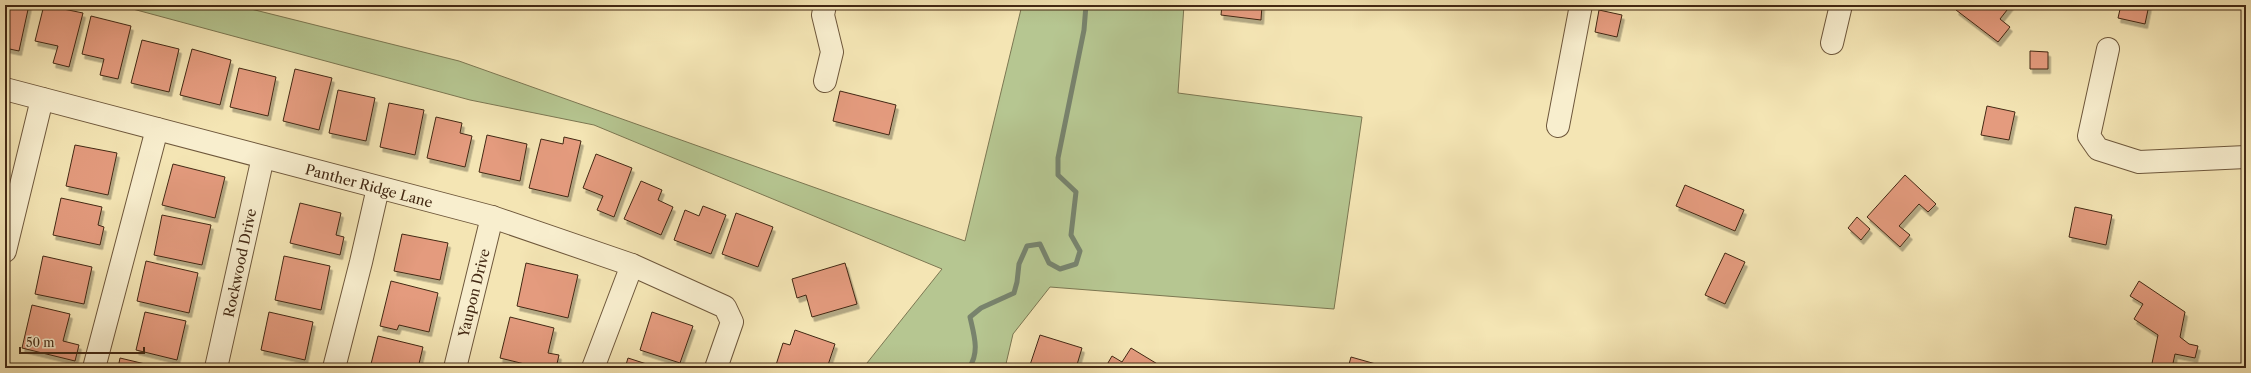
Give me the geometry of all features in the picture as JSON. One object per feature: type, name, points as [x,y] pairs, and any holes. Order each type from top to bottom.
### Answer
[{"type":"street","points":[[825,5],[823,15],[832,52],[826,81]]},
{"type":"street","points":[[1558,126],[1581,5]]},
{"type":"street","points":[[1832,43],[1841,5]]},
{"type":"street","points":[[2108,49],[2089,136],[2098,149],[2139,162],[2246,157]]},
{"type":"street","name":"Panther Ridge Lane","points":[[5,89],[492,217],[632,265],[725,307],[732,322],[716,368]]},
{"type":"street","points":[[5,251],[10,210],[42,99]]},
{"type":"street","points":[[94,368],[157,130]]},
{"type":"street","name":"Rockwood Drive","points":[[216,368],[263,158]]},
{"type":"street","points":[[334,368],[378,188]]},
{"type":"street","name":"Yaupon Drive","points":[[456,368],[492,217]]},
{"type":"street","points":[[593,368],[632,265]]},
{"type":"green space","points":[[118,5],[235,5],[459,61],[965,241],[1022,5],[1184,5],[1178,93],[1362,117],[1334,309],[1050,287],[1013,334],[1005,368],[863,368],[942,269],[594,125],[470,100]]},
{"type":"building","points":[[5,5],[29,5],[19,51],[5,48]]},
{"type":"building","points":[[44,5],[83,13],[69,67],[53,63],[58,46],[35,41]]},
{"type":"building","points":[[1222,5],[1262,5],[1261,20],[1221,15]]},
{"type":"building","points":[[1960,5],[2011,5],[2000,19],[2010,27],[1998,42],[1956,10]]},
{"type":"building","points":[[2121,5],[2149,5],[2145,24],[2118,18]]},
{"type":"building","points":[[1599,10],[1622,15],[1617,37],[1595,32]]},
{"type":"building","points":[[91,16],[131,26],[118,79],[100,75],[104,59],[82,54]]},
{"type":"building","points":[[142,40],[179,49],[169,92],[131,83]]},
{"type":"building","points":[[192,49],[231,60],[220,105],[180,95]]},
{"type":"building","points":[[2030,51],[2048,52],[2048,69],[2030,69]]},
{"type":"building","points":[[239,68],[276,77],[268,116],[230,107]]},
{"type":"building","points":[[295,69],[332,78],[319,130],[283,121]]},
{"type":"building","points":[[338,90],[375,98],[366,141],[329,133]]},
{"type":"building","points":[[840,91],[896,105],[889,135],[833,121]]},
{"type":"building","points":[[389,103],[424,110],[415,155],[380,147]]},
{"type":"building","points":[[1987,106],[2015,112],[2009,140],[1981,135]]},
{"type":"building","points":[[436,117],[462,123],[460,133],[472,136],[465,167],[427,158]]},
{"type":"building","points":[[487,135],[527,144],[520,181],[479,172]]},
{"type":"building","points":[[564,137],[581,141],[568,197],[529,188],[541,139],[563,144]]},
{"type":"building","points":[[75,145],[117,153],[108,195],[66,186]]},
{"type":"building","points":[[596,154],[632,168],[614,217],[597,210],[603,196],[583,188]]},
{"type":"building","points":[[173,164],[225,177],[215,218],[162,205]]},
{"type":"building","points":[[1905,175],[1936,204],[1928,212],[1919,204],[1899,226],[1910,235],[1900,247],[1867,217]]},
{"type":"building","points":[[641,181],[662,190],[658,200],[673,207],[661,235],[624,219]]},
{"type":"building","points":[[1685,185],[1744,210],[1735,231],[1676,206]]},
{"type":"building","points":[[61,198],[102,207],[98,225],[104,227],[100,245],[53,235]]},
{"type":"building","points":[[300,203],[341,213],[336,235],[344,237],[340,255],[290,243]]},
{"type":"building","points":[[703,206],[726,215],[711,254],[674,240],[685,210],[699,216]]},
{"type":"building","points":[[2075,207],[2112,215],[2106,245],[2069,237]]},
{"type":"building","points":[[736,213],[773,227],[758,267],[722,254]]},
{"type":"building","points":[[162,215],[211,225],[202,265],[154,255]]},
{"type":"building","points":[[1857,217],[1870,229],[1861,240],[1848,228]]},
{"type":"building","points":[[402,234],[448,243],[440,280],[394,271]]},
{"type":"building","points":[[1725,253],[1745,262],[1725,304],[1705,295]]},
{"type":"building","points":[[43,256],[92,267],[84,304],[35,294]]},
{"type":"building","points":[[284,256],[330,266],[321,310],[275,300]]},
{"type":"building","points":[[146,261],[198,273],[189,313],[137,301]]},
{"type":"building","points":[[526,263],[578,275],[568,318],[517,306]]},
{"type":"building","points":[[845,263],[857,304],[812,317],[806,295],[797,298],[792,279]]},
{"type":"building","points":[[391,281],[438,293],[429,332],[399,325],[397,330],[380,326]]},
{"type":"building","points":[[2139,281],[2185,312],[2180,337],[2189,344],[2198,346],[2195,358],[2175,354],[2172,368],[2151,368],[2158,335],[2134,319],[2143,304],[2130,296]]},
{"type":"building","points":[[32,305],[70,314],[63,341],[79,345],[75,361],[22,348]]},
{"type":"building","points":[[145,312],[186,321],[177,360],[136,350]]},
{"type":"building","points":[[269,312],[313,322],[305,360],[261,350]]},
{"type":"building","points":[[652,312],[693,326],[680,363],[640,350]]},
{"type":"building","points":[[510,317],[554,328],[548,353],[559,355],[556,368],[541,368],[500,358]]},
{"type":"building","points":[[795,330],[835,344],[827,368],[775,368],[783,343],[790,345]]},
{"type":"building","points":[[1040,335],[1082,348],[1076,368],[1029,368]]},
{"type":"building","points":[[378,336],[423,347],[418,368],[370,368]]},
{"type":"building","points":[[1131,348],[1164,368],[1105,368],[1112,356],[1122,362]]},
{"type":"building","points":[[1351,357],[1390,368],[1348,368]]},
{"type":"building","points":[[120,358],[162,368],[118,368]]},
{"type":"building","points":[[628,358],[659,368],[625,368]]},
{"type":"waterway","points":[[969,368],[975,350],[970,317],[981,308],[1014,293],[1019,264],[1027,246],[1040,244],[1049,263],[1060,269],[1076,264],[1080,251],[1071,235],[1076,192],[1058,175],[1058,158],[1084,30],[1086,5]]}]
